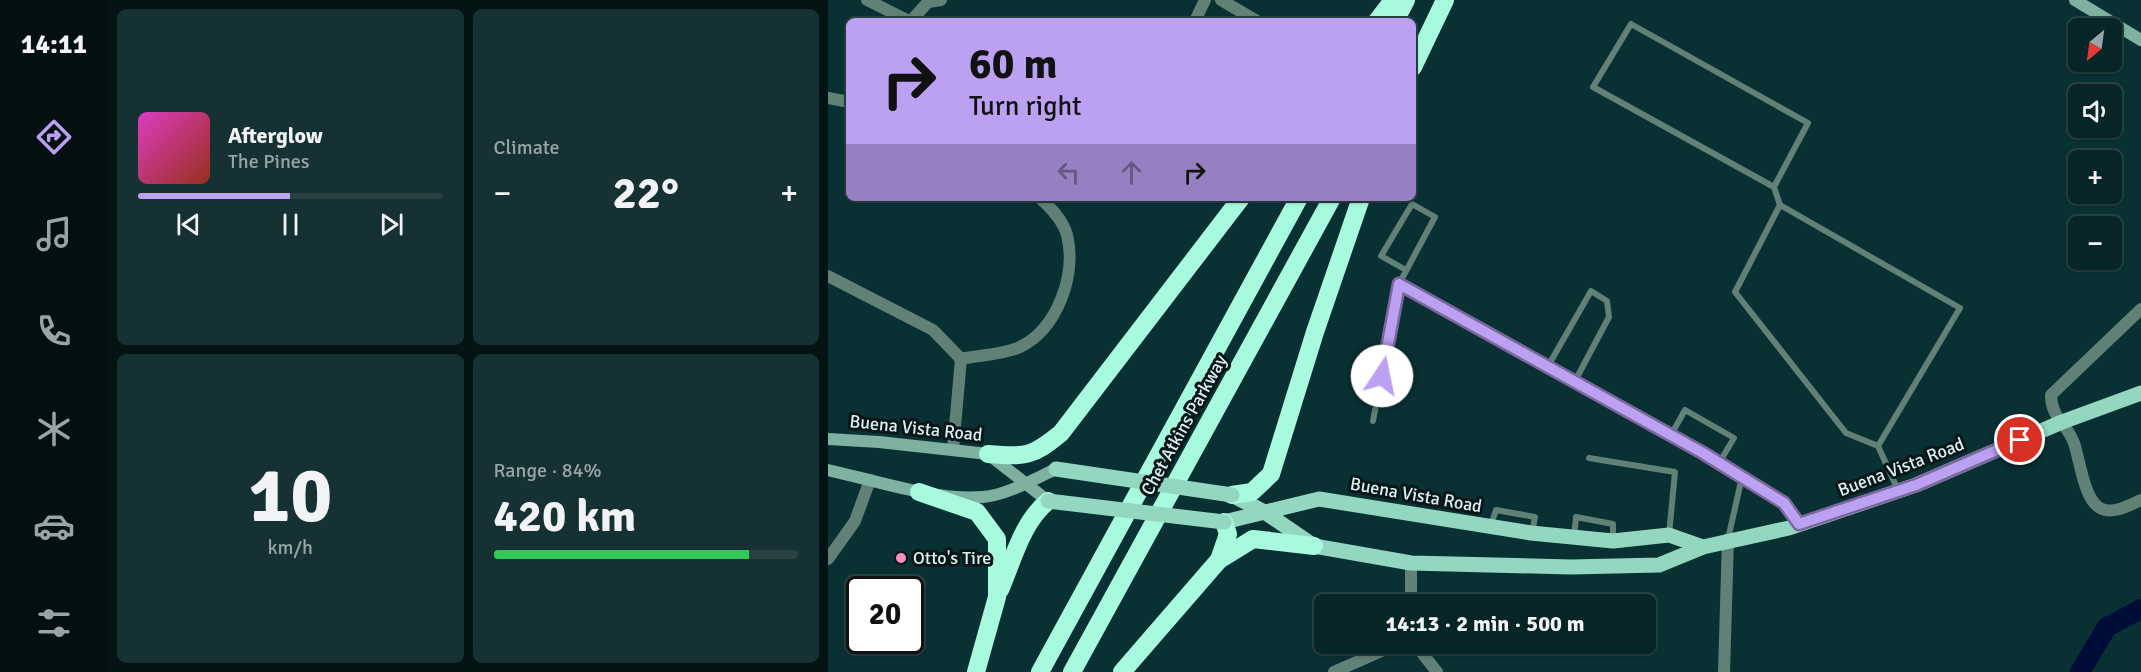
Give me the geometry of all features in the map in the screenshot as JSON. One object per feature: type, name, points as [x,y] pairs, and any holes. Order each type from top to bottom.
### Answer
[{"type":"highway","points":[[1379,18],[1393,0]]},
{"type":"highway","points":[[1397,18],[1406,0]]},
{"type":"highway","points":[[1416,46],[1443,0]]},
{"type":"highway","points":[[1416,60],[1443,0]]},
{"type":"highway","points":[[988,454],[1016,457],[1037,452],[1061,433],[1239,201]]},
{"type":"highway","name":"Chet Atkins Parkway","points":[[1040,672],[1297,201]]},
{"type":"highway","name":"Chet Atkins Parkway","points":[[1072,672],[1330,201]]},
{"type":"highway","points":[[1232,495],[1252,492],[1271,474],[1315,332],[1360,201]]},
{"type":"highway","points":[[919,492],[977,512],[989,525],[997,539],[997,597]]},
{"type":"highway","points":[[975,672],[997,597],[1021,538],[1037,510],[1048,501]]},
{"type":"highway","points":[[1220,560],[1228,534],[1224,522]]},
{"type":"highway","points":[[1122,672],[1220,560],[1253,539],[1314,546]]},
{"type":"main road","points":[[2075,0],[2141,40]]},
{"type":"main road","name":"Buena Vista Road","points":[[828,470],[919,492],[984,497],[1028,483],[1056,469],[1232,495],[1266,513],[1314,546],[1411,563],[1570,567],[1659,565],[1728,539],[1799,524],[1898,491],[2062,422],[2141,393]]},
{"type":"main road","name":"Buena Vista Road","points":[[828,439],[954,449],[988,454],[1028,483],[1048,501],[1224,522],[1319,499],[1532,533],[1613,541],[1669,535],[1703,547]]},
{"type":"street","points":[[867,0],[904,18]]},
{"type":"street","points":[[913,18],[928,2],[941,0]]},
{"type":"street","points":[[1196,18],[1205,0]]},
{"type":"street","points":[[1221,0],[1252,18]]},
{"type":"street","points":[[828,98],[846,101]]},
{"type":"street","points":[[961,359],[1018,348],[1048,325],[1063,294],[1068,262],[1067,235],[1058,217],[1043,201]]},
{"type":"street","points":[[828,276],[933,330],[961,359],[954,449]]},
{"type":"street","points":[[2141,309],[2051,395],[2051,409],[2074,441],[2091,502],[2103,510],[2118,510],[2141,500]]},
{"type":"street","points":[[828,559],[855,521],[870,480]]},
{"type":"street","points":[[1724,672],[1728,539]]},
{"type":"street","points":[[1410,594],[1411,563]]},
{"type":"street","points":[[1334,672],[1374,654]]},
{"type":"street","points":[[1423,654],[1437,672]]},
{"type":"lane","points":[[1774,187],[1808,123],[1631,24],[1593,87],[1774,187],[1780,205],[1960,308],[1878,446]]},
{"type":"lane","points":[[1373,421],[1399,284],[1435,217],[1412,204],[1381,256],[1406,270]]},
{"type":"lane","points":[[1780,205],[1736,292],[1846,433],[1878,446],[1898,491]]},
{"type":"lane","points":[[1399,284],[1719,463],[1784,503],[1799,524]]},
{"type":"lane","points":[[1547,368],[1590,291],[1607,301],[1609,316],[1574,383]]},
{"type":"lane","points":[[1671,435],[1685,410],[1734,438],[1719,463]]},
{"type":"lane","points":[[1589,458],[1675,472],[1669,535]]},
{"type":"lane","points":[[1728,539],[1742,477]]},
{"type":"waterway","points":[[2080,672],[2107,627],[2141,609]]},
{"type":"place","name":"Otto's Tire","points":[[901,558]]},
{"type":"route","points":[[1382,376],[1399,284],[1703,453],[1784,503],[1799,524],[1916,485],[2020,440]]}]
